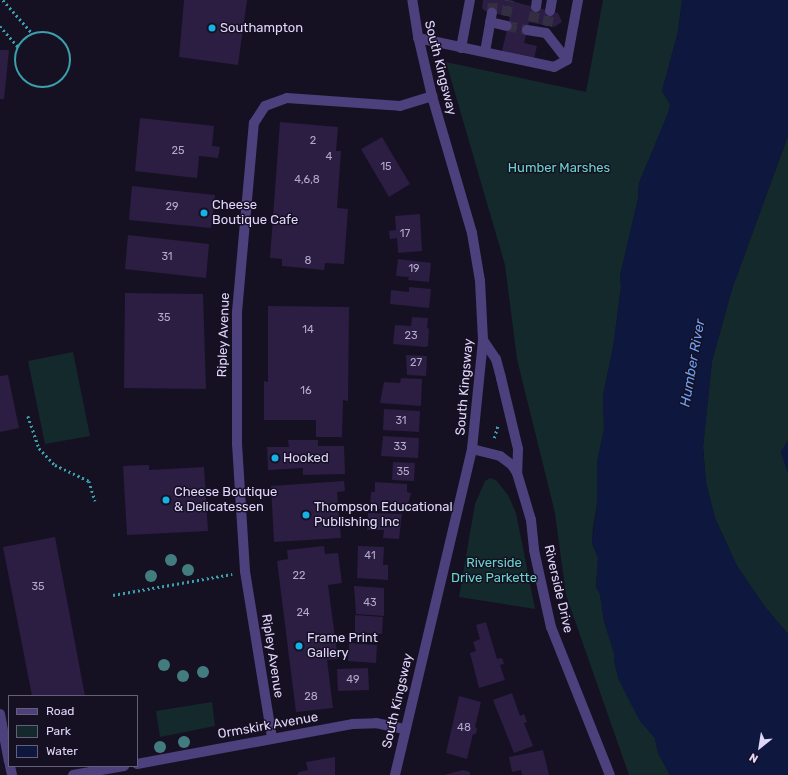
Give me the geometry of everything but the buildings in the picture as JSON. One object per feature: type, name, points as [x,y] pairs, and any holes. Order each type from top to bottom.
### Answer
[{"type":"street","name":"South Kingsway","points":[[395,775],[472,449],[483,340],[480,281],[472,232],[432,96],[418,38],[412,0]]},
{"type":"street","points":[[461,48],[470,0]]},
{"type":"street","points":[[550,11],[552,0]]},
{"type":"street","points":[[567,60],[578,0]]},
{"type":"street","points":[[485,52],[491,18],[506,22]]},
{"type":"street","points":[[530,27],[546,30],[567,60]]},
{"type":"street","points":[[418,38],[554,67],[567,60]]},
{"type":"street","name":"Ripley Avenue","points":[[272,738],[245,571],[237,444],[237,312],[254,123],[265,106],[287,98],[400,106],[432,96]]},
{"type":"street","name":"Riverside Drive","points":[[483,340],[496,359],[501,378],[518,449],[517,473]]},
{"type":"street","name":"Riverside Drive","points":[[472,449],[500,456],[512,465],[517,473],[531,520],[534,550],[551,627],[610,775]]},
{"type":"street","points":[[0,715],[8,757]]},
{"type":"street","name":"Ormskirk Avenue","points":[[138,764],[272,738],[366,723],[405,729]]},
{"type":"street","points":[[73,775],[118,767]]},
{"type":"path","points":[[3,0],[33,34]]},
{"type":"path","points":[[0,26],[19,47]]},
{"type":"path","points":[[46,32],[55,34],[68,47],[71,65],[63,80],[46,88],[28,84],[17,69],[15,60],[19,47],[33,34],[46,32]]},
{"type":"path","points":[[28,416],[39,448],[55,465],[89,482],[95,501]]},
{"type":"path","points":[[494,438],[500,419]]},
{"type":"path","points":[[113,596],[224,575]]},
{"type":"green space","name":"Humber Marshes","points":[[603,0],[682,0],[678,32],[662,91],[670,104],[669,111],[639,183],[638,199],[620,276],[621,287],[613,348],[603,395],[604,430],[597,462],[597,504],[592,543],[598,558],[596,587],[600,594],[604,621],[615,656],[614,661],[619,680],[640,721],[655,738],[658,753],[670,775],[629,775],[566,595],[555,513],[517,359],[505,265],[446,62],[586,92]]},
{"type":"green space","points":[[788,136],[788,440],[781,452],[788,473],[788,634],[765,607],[737,566],[715,518],[706,483],[703,447],[712,361],[732,289]]},
{"type":"green space","points":[[73,352],[90,436],[45,444],[28,361]]},
{"type":"green space","name":"Riverside Drive Parkette","points":[[490,478],[496,480],[508,495],[516,513],[535,609],[459,597],[475,504],[485,481]]},
{"type":"green space","points":[[212,702],[215,726],[160,737],[156,711]]},
{"type":"water","name":"Humber River","points":[[682,0],[788,0],[788,135],[732,289],[712,361],[703,447],[706,483],[715,518],[737,566],[765,607],[788,634],[788,775],[670,775],[658,753],[655,738],[640,721],[619,680],[614,661],[615,656],[604,621],[600,594],[596,587],[598,558],[592,543],[597,504],[597,462],[604,430],[603,395],[613,348],[621,287],[620,276],[638,199],[639,183],[669,111],[670,104],[662,91],[678,32]]},
{"type":"water","points":[[788,440],[788,473],[781,452]]},
{"type":"tunnel","points":[[492,13],[493,0]]},
{"type":"tunnel","points":[[506,16],[509,0]]},
{"type":"tunnel","points":[[533,22],[536,7]]},
{"type":"tunnel","points":[[547,26],[550,11]]},
{"type":"tunnel","points":[[507,26],[527,30]]},
{"type":"place","name":"Southampton","points":[[212,28]]},
{"type":"place","name":"Cheese Boutique Cafe","points":[[204,213]]},
{"type":"place","name":"Hooked","points":[[275,458]]},
{"type":"place","name":"Cheese Boutique & Delicatessen","points":[[166,500]]},
{"type":"place","name":"Thompson Educational Publishing Inc","points":[[306,515]]},
{"type":"place","name":"Frame Print Gallery","points":[[299,646]]}]
